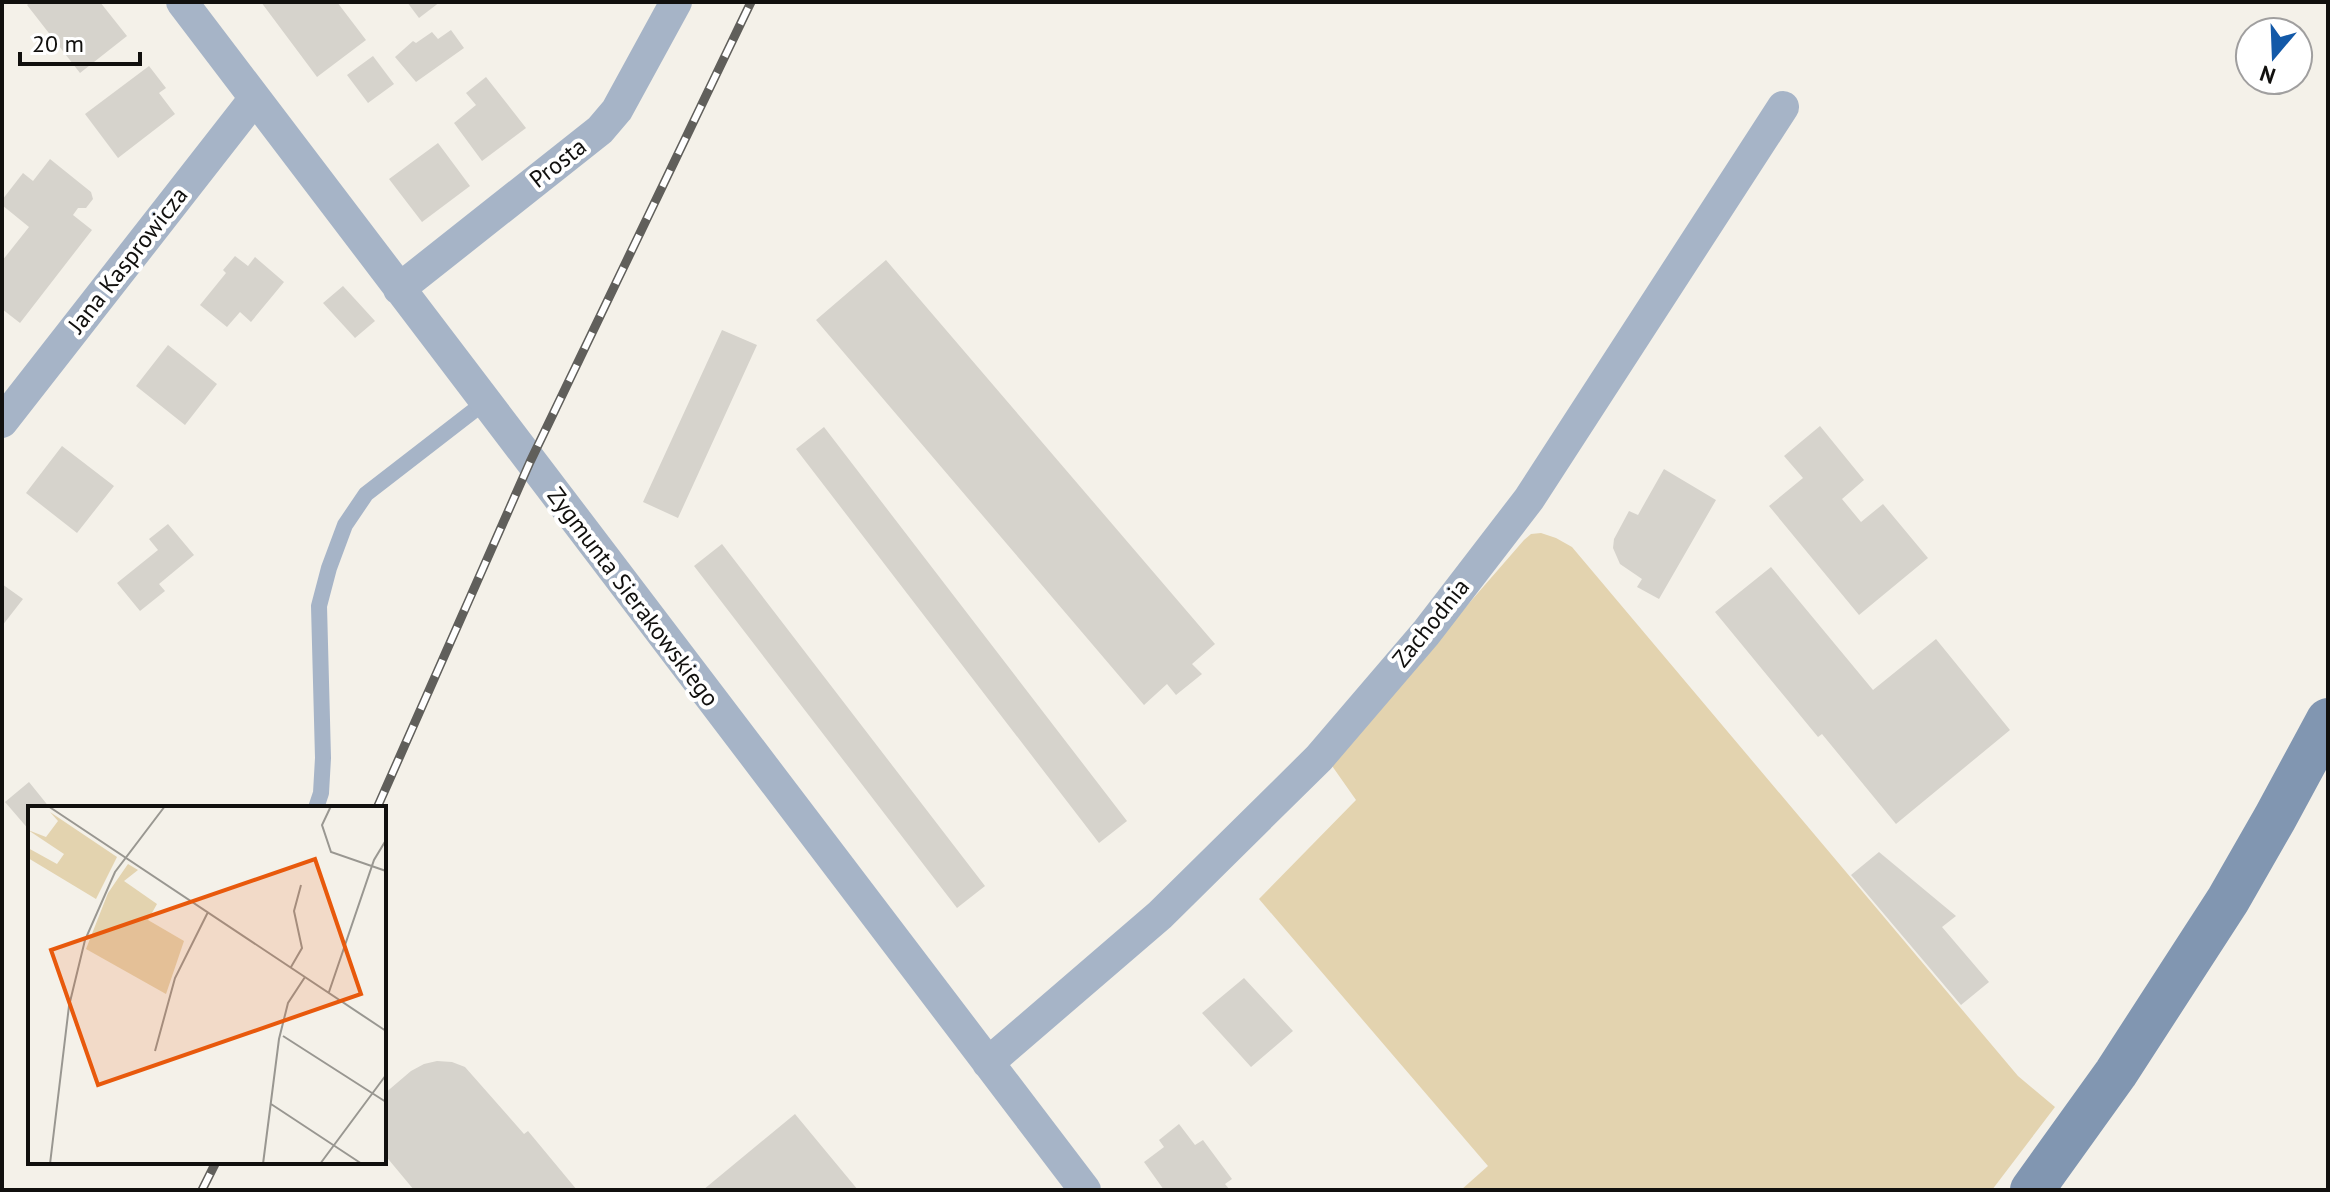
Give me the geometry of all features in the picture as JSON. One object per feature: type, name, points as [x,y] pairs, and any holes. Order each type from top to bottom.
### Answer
[{"type":"main road","points":[[2032,1190],[2116,1073],[2228,900],[2328,720]]},
{"type":"street","name":"Zygmunta Sierakowskiego","points":[[182,2],[1085,1190]]},
{"type":"street","name":"Prosta","points":[[399,289],[600,130],[617,110],[676,2]]},
{"type":"street","name":"Jana Kasprowicza","points":[[2,422],[255,98]]},
{"type":"street","name":"Zachodnia","points":[[988,1063],[1160,915],[1319,758],[1426,633],[1529,499],[1783,107]]},
{"type":"lane","points":[[317,806],[321,793],[323,758],[319,606],[345,525],[366,494],[485,402]]},
{"type":"shaded area","points":[[1541,533],[1572,547],[2018,1076],[2055,1107],[1992,1190],[1461,1190],[1488,1166],[1259,899],[1356,800],[1330,763],[1524,540],[1531,534]]},
{"type":"building","points":[[30,2],[100,2],[127,36],[80,73],[27,5]]},
{"type":"building","points":[[261,2],[337,2],[366,40],[317,77]]},
{"type":"building","points":[[407,2],[440,2],[419,18]]},
{"type":"building","points":[[451,30],[464,48],[416,82],[395,57],[413,41],[416,43],[432,32],[438,39]]},
{"type":"building","points":[[373,56],[394,84],[368,103],[347,75]]},
{"type":"building","points":[[149,66],[166,88],[159,93],[175,114],[118,158],[85,114]]},
{"type":"building","points":[[486,77],[526,128],[482,161],[454,123],[476,105],[466,93]]},
{"type":"building","points":[[438,143],[470,186],[422,222],[389,179]]},
{"type":"building","points":[[50,159],[91,192],[93,199],[86,208],[78,208],[73,215],[92,230],[20,323],[2,309],[2,261],[29,227],[2,205],[2,200],[23,173],[33,181]]},
{"type":"building","points":[[235,256],[248,266],[255,257],[284,282],[251,322],[240,312],[227,327],[200,305],[226,273],[223,270]]},
{"type":"building","points":[[886,260],[1215,644],[1192,664],[1202,674],[1176,695],[1167,684],[1144,705],[816,320]]},
{"type":"building","points":[[343,286],[375,321],[355,338],[323,303]]},
{"type":"building","points":[[722,330],[757,345],[678,518],[643,502]]},
{"type":"building","points":[[168,345],[217,384],[185,425],[136,386]]},
{"type":"building","points":[[1820,426],[1864,480],[1842,499],[1861,522],[1883,504],[1928,558],[1859,615],[1769,506],[1803,478],[1784,456]]},
{"type":"building","points":[[824,427],[1127,821],[1099,843],[796,449]]},
{"type":"building","points":[[62,446],[114,486],[77,533],[26,493]]},
{"type":"building","points":[[1664,469],[1716,500],[1659,599],[1637,587],[1642,579],[1620,564],[1613,548],[1614,539],[1629,511],[1638,515]]},
{"type":"building","points":[[168,524],[194,555],[159,584],[165,591],[140,611],[117,583],[158,550],[149,539]]},
{"type":"building","points":[[722,544],[985,886],[957,908],[694,566]]},
{"type":"building","points":[[1771,567],[1873,690],[1936,639],[2010,730],[1896,824],[1822,734],[1818,737],[1715,612]]},
{"type":"building","points":[[2,584],[23,599],[2,626]]},
{"type":"building","points":[[29,782],[48,806],[28,806],[28,829],[5,802]]},
{"type":"building","points":[[1879,852],[1956,916],[1942,927],[1989,982],[1961,1005],[1851,875]]},
{"type":"building","points":[[1244,978],[1293,1031],[1251,1067],[1202,1013]]},
{"type":"building","points":[[452,1062],[465,1067],[524,1134],[528,1131],[577,1190],[414,1190],[386,1156],[386,1092],[424,1064]]},
{"type":"building","points":[[795,1114],[858,1190],[703,1190]]},
{"type":"building","points":[[1179,1124],[1195,1145],[1203,1140],[1232,1179],[1225,1184],[1230,1190],[1164,1190],[1144,1162],[1164,1147],[1159,1140]]},
{"type":"railway","points":[[378,806],[530,462],[751,2]]},
{"type":"railway","points":[[202,1190],[215,1164]]}]
